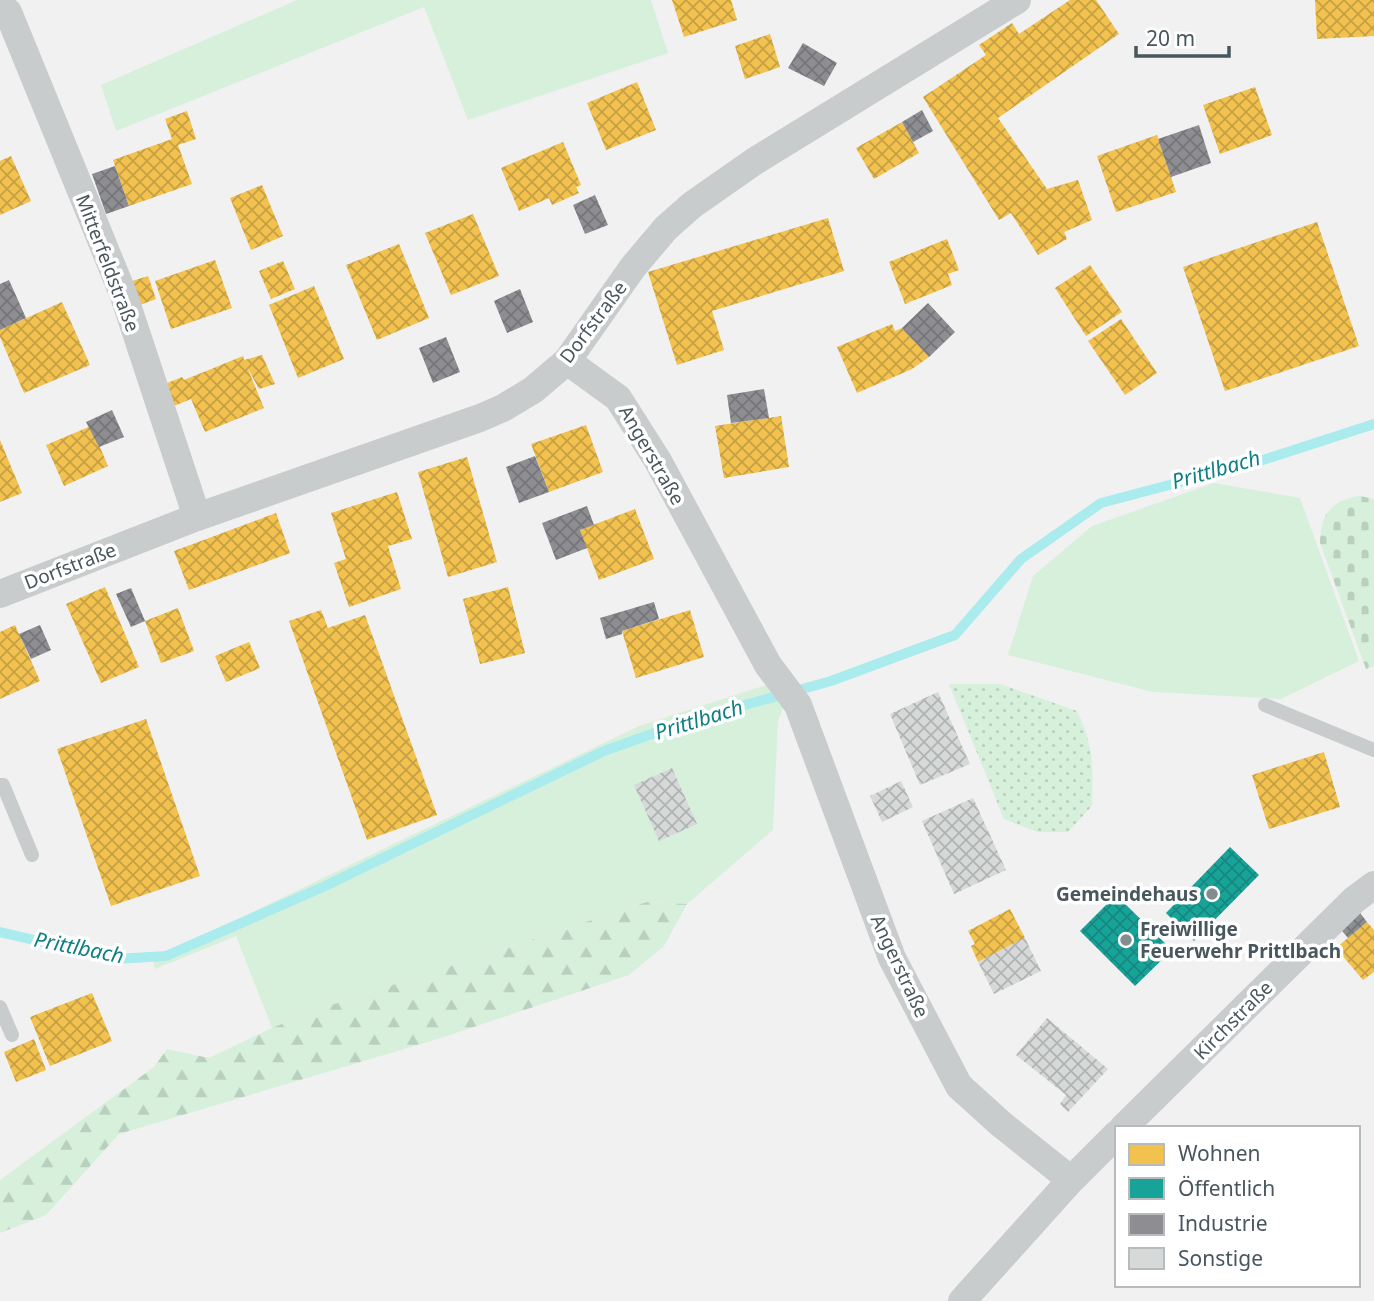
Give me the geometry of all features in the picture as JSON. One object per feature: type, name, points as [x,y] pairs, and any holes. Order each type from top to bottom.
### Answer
[{"type":"street","name":"Dorfstraße","points":[[0,594],[197,517],[503,408],[533,390],[567,361],[633,267],[666,228],[692,205],[755,160],[1017,0]]},
{"type":"street","name":"Mitterfeldstraße","points":[[8,12],[124,296],[197,517]]},
{"type":"street","name":"Angerstraße","points":[[567,361],[618,398],[658,461],[777,677],[798,705],[892,958],[959,1086],[1001,1124],[1071,1180]]},
{"type":"street","name":"Kirchstraße","points":[[1126,1126],[1354,900],[1374,885]]},
{"type":"street","points":[[962,1301],[1071,1180],[1115,1136]]},
{"type":"lane","points":[[1265,705],[1374,750]]},
{"type":"lane","points":[[0,785],[3,785],[32,855]]},
{"type":"lane","points":[[0,1007],[12,1035]]},
{"type":"green space","points":[[297,0],[651,0],[668,53],[468,120],[424,7],[116,131],[101,85]]},
{"type":"green space","points":[[1214,483],[1300,498],[1359,661],[1281,699],[1153,692],[1008,655],[1033,576],[1092,526]]},
{"type":"green space","points":[[1360,496],[1374,499],[1374,666],[1366,669],[1320,543],[1322,524],[1329,510],[1342,501]]},
{"type":"green space","points":[[791,677],[778,721],[773,830],[687,904],[647,902],[319,1009],[272,1028],[236,936],[155,969],[153,960],[639,726]]},
{"type":"green space","points":[[949,684],[1000,684],[1077,711],[1087,736],[1091,757],[1092,806],[1068,832],[1037,832],[1004,819]]},
{"type":"green space","points":[[647,902],[687,904],[664,946],[629,975],[441,1038],[119,1134],[46,1215],[0,1233],[0,1180],[154,1067],[167,1049],[209,1058],[319,1009]]},
{"type":"building: Wohnen","points":[[672,0],[731,0],[737,20],[684,37]]},
{"type":"building: Wohnen","points":[[1070,0],[1096,0],[1119,34],[998,118],[1047,189],[1078,180],[1092,220],[1064,232],[1067,239],[1038,255],[1011,213],[999,220],[923,97],[986,55],[979,45],[1012,23],[1019,34]]},
{"type":"building: Wohnen","points":[[1315,0],[1374,0],[1374,36],[1317,39]]},
{"type":"building: Wohnen","points":[[770,34],[780,67],[745,79],[735,46]]},
{"type":"building: Wohnen","points":[[637,82],[656,130],[606,150],[587,103]]},
{"type":"building: Wohnen","points":[[1255,87],[1272,135],[1220,154],[1203,105]]},
{"type":"building: Wohnen","points":[[187,111],[196,139],[178,145],[192,184],[129,206],[113,160],[172,139],[165,119]]},
{"type":"building: Wohnen","points":[[902,122],[919,153],[874,179],[856,148]]},
{"type":"building: Wohnen","points":[[1157,135],[1176,192],[1116,212],[1097,156]]},
{"type":"building: Wohnen","points":[[563,142],[581,185],[576,187],[579,193],[552,205],[549,198],[519,211],[501,168]]},
{"type":"building: Wohnen","points":[[11,156],[31,201],[0,215],[0,161]]},
{"type":"building: Wohnen","points":[[262,185],[283,236],[251,250],[230,198]]},
{"type":"building: Wohnen","points":[[473,214],[499,276],[451,295],[425,233]]},
{"type":"building: Wohnen","points":[[828,218],[844,271],[712,311],[724,350],[677,365],[648,272]]},
{"type":"building: Wohnen","points":[[1317,222],[1359,346],[1225,391],[1183,267]]},
{"type":"building: Wohnen","points":[[947,239],[959,270],[948,274],[952,285],[905,304],[889,262]]},
{"type":"building: Wohnen","points":[[399,244],[429,318],[377,340],[346,265]]},
{"type":"building: Wohnen","points":[[215,260],[232,308],[171,329],[155,281]]},
{"type":"building: Wohnen","points":[[283,261],[295,289],[271,299],[259,271]]},
{"type":"building: Wohnen","points":[[1090,265],[1122,312],[1086,336],[1055,288]]},
{"type":"building: Wohnen","points":[[148,276],[156,299],[137,306],[129,282]]},
{"type":"building: Wohnen","points":[[314,286],[344,359],[298,378],[269,305]]},
{"type":"building: Wohnen","points":[[62,302],[90,365],[24,393],[0,337],[0,330]]},
{"type":"building: Wohnen","points":[[1121,319],[1157,373],[1125,395],[1088,341]]},
{"type":"building: Wohnen","points":[[892,324],[895,331],[902,328],[929,357],[912,369],[857,393],[837,347]]},
{"type":"building: Wohnen","points":[[262,355],[275,384],[259,389],[247,367],[264,408],[205,432],[191,399],[174,406],[165,384],[182,377],[184,380],[243,356],[244,360]]},
{"type":"building: Wohnen","points":[[781,416],[789,467],[724,478],[715,426]]},
{"type":"building: Wohnen","points":[[586,425],[603,472],[549,492],[531,444]]},
{"type":"building: Wohnen","points":[[91,426],[108,466],[64,486],[46,445]]},
{"type":"building: Wohnen","points":[[0,440],[22,493],[0,502]]},
{"type":"building: Wohnen","points":[[467,457],[497,562],[448,577],[418,472]]},
{"type":"building: Wohnen","points":[[397,492],[412,539],[388,546],[401,589],[349,607],[334,563],[346,559],[331,513]]},
{"type":"building: Wohnen","points":[[635,509],[654,559],[599,580],[580,530]]},
{"type":"building: Wohnen","points":[[276,513],[290,553],[189,590],[174,551]]},
{"type":"building: Wohnen","points":[[105,587],[139,667],[101,683],[66,604]]},
{"type":"building: Wohnen","points":[[508,587],[525,653],[480,664],[463,599]]},
{"type":"building: Wohnen","points":[[178,608],[194,651],[161,663],[145,621]]},
{"type":"building: Wohnen","points":[[321,610],[328,628],[365,615],[437,815],[367,840],[289,621]]},
{"type":"building: Wohnen","points":[[690,610],[704,657],[636,678],[622,631]]},
{"type":"building: Wohnen","points":[[15,625],[40,681],[0,699],[0,632]]},
{"type":"building: Wohnen","points":[[249,642],[260,668],[226,682],[215,656]]},
{"type":"building: Wohnen","points":[[146,719],[200,876],[111,906],[57,749]]},
{"type":"building: Wohnen","points":[[1324,752],[1340,807],[1269,829],[1252,775]]},
{"type":"building: Wohnen","points":[[1010,909],[1025,938],[978,962],[971,946],[975,944],[968,931]]},
{"type":"building: Wohnen","points":[[1367,922],[1374,930],[1374,972],[1363,980],[1336,948]]},
{"type":"building: Wohnen","points":[[92,993],[112,1041],[50,1066],[30,1017]]},
{"type":"building: Wohnen","points":[[34,1039],[46,1070],[16,1082],[4,1052]]},
{"type":"building: Öffentlich","name":"Gemeindehaus","points":[[1230,847],[1259,875],[1194,941],[1166,913]]},
{"type":"building: Öffentlich","name":"Freiwillige Feuerwehr Prittlbach","points":[[1116,895],[1172,950],[1135,986],[1080,931]]},
{"type":"building: Industrie","points":[[803,43],[837,63],[824,86],[788,68]]},
{"type":"building: Industrie","points":[[922,110],[933,131],[913,142],[902,122]]},
{"type":"building: Industrie","points":[[1199,125],[1211,163],[1171,177],[1158,139]]},
{"type":"building: Industrie","points":[[115,166],[129,206],[106,214],[92,174]]},
{"type":"building: Industrie","points":[[595,195],[608,225],[585,234],[573,205]]},
{"type":"building: Industrie","points":[[9,280],[26,318],[0,330],[0,284]]},
{"type":"building: Industrie","points":[[520,289],[533,322],[507,333],[494,301]]},
{"type":"building: Industrie","points":[[928,303],[955,332],[929,357],[902,328]]},
{"type":"building: Industrie","points":[[446,337],[460,372],[433,383],[419,348]]},
{"type":"building: Industrie","points":[[764,389],[769,418],[731,423],[727,395]]},
{"type":"building: Industrie","points":[[112,410],[124,437],[99,447],[86,422]]},
{"type":"building: Industrie","points":[[535,456],[549,492],[519,503],[506,467]]},
{"type":"building: Industrie","points":[[587,506],[594,525],[580,530],[587,548],[556,560],[542,523]]},
{"type":"building: Industrie","points":[[131,588],[145,621],[131,627],[116,594]]},
{"type":"building: Industrie","points":[[654,602],[659,619],[606,639],[600,618]]},
{"type":"building: Industrie","points":[[40,625],[51,650],[31,659],[19,634]]},
{"type":"building: Industrie","points":[[1357,909],[1367,922],[1348,938],[1337,925]]},
{"type":"building: Sonstige","points":[[938,692],[970,764],[920,785],[890,714]]},
{"type":"building: Sonstige","points":[[672,768],[697,824],[659,841],[634,785]]},
{"type":"building: Sonstige","points":[[901,781],[913,807],[882,822],[870,796]]},
{"type":"building: Sonstige","points":[[973,798],[1006,870],[954,894],[922,821]]},
{"type":"building: Sonstige","points":[[1025,938],[1041,971],[994,994],[978,962]]},
{"type":"building: Sonstige","points":[[1047,1018],[1108,1069],[1068,1112],[1060,1104],[1066,1095],[1016,1055]]},
{"type":"waterway","name":"Prittlbach","points":[[0,932],[116,959],[166,956],[323,887],[604,751],[691,720],[831,681],[955,635],[1021,559],[1101,503],[1260,461],[1374,424]]},
{"type":"place","name":"Gemeindehaus","points":[[1212,894]]},
{"type":"place","name":"Freiwillige Feuerwehr Prittlbach","points":[[1126,940]]}]
